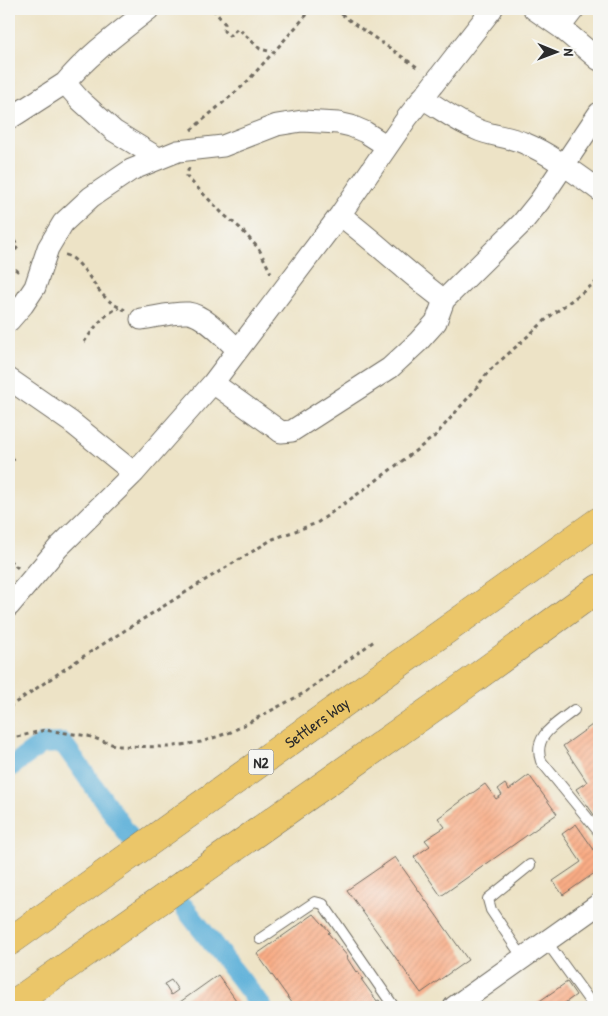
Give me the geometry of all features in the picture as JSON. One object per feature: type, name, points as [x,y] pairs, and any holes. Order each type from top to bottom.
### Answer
[{"type":"highway","name":"Settlers Way","points":[[9,942],[599,521]]},
{"type":"highway","points":[[9,1007],[460,689],[599,588]]},
{"type":"highway","points":[[460,689],[599,594]]},
{"type":"street","points":[[9,119],[65,83],[104,44],[149,9]]},
{"type":"street","points":[[9,606],[58,548],[134,473],[213,383],[340,215],[422,98],[492,9]]},
{"type":"street","points":[[534,9],[560,27],[599,60]]},
{"type":"street","points":[[560,27],[574,9]]},
{"type":"street","points":[[65,83],[80,100],[114,131],[158,158]]},
{"type":"street","points":[[422,98],[472,128],[525,143],[564,165],[599,190]]},
{"type":"street","points":[[213,383],[281,432],[292,431],[390,368],[436,322],[444,300],[522,223],[539,202],[599,113]]},
{"type":"street","points":[[9,321],[30,297],[48,248],[63,223],[91,197],[131,170],[158,158],[186,150],[223,146],[276,125],[302,121],[338,123],[351,126],[365,132],[387,146]]},
{"type":"street","points":[[340,215],[444,300]]},
{"type":"street","points":[[141,319],[178,313],[193,314],[207,321],[238,350]]},
{"type":"street","points":[[9,379],[71,422],[134,473]]},
{"type":"street","points":[[454,1007],[599,904]]},
{"type":"lane","points":[[574,710],[543,736],[539,744],[540,761],[599,832]]},
{"type":"lane","points":[[523,958],[491,910],[488,899],[530,864]]},
{"type":"lane","points":[[260,939],[315,902],[323,904],[394,1007]]},
{"type":"lane","points":[[546,941],[594,1007]]},
{"type":"path","points":[[213,9],[225,24],[224,31],[229,36],[238,28],[260,49],[273,52]]},
{"type":"path","points":[[285,288],[269,271],[258,249],[240,228],[223,214],[186,176],[186,150],[188,133],[245,84],[312,9]]},
{"type":"path","points":[[335,9],[353,24],[436,81]]},
{"type":"path","points":[[9,234],[18,246],[9,262]]},
{"type":"path","points":[[48,248],[60,254],[68,255],[83,269],[103,295],[113,304],[141,319]]},
{"type":"path","points":[[9,707],[84,656],[215,574],[273,539],[318,523],[374,484],[435,436],[494,366],[549,317],[599,280]]},
{"type":"path","points":[[84,342],[102,319],[111,311],[120,307]]},
{"type":"path","points":[[9,450],[14,461]]},
{"type":"path","points":[[9,739],[45,730],[88,736],[118,746],[168,747],[200,742],[231,732],[304,693],[374,641]]},
{"type":"building","points":[[599,720],[599,822],[576,789],[587,782],[563,746]]},
{"type":"building","points":[[529,775],[557,814],[441,896],[414,857],[430,846],[425,840],[445,827],[438,818],[485,784],[496,799],[502,795],[498,789],[505,784],[509,790]]},
{"type":"building","points":[[576,824],[599,857],[599,870],[563,895],[553,881],[581,862],[562,834]]},
{"type":"building","points":[[395,857],[468,960],[421,993],[347,890]]},
{"type":"building","points":[[314,914],[330,932],[328,933],[348,957],[356,972],[363,979],[361,979],[377,1001],[379,1000],[384,1007],[295,1007],[257,954]]},
{"type":"building","points":[[218,975],[241,1007],[173,1007]]},
{"type":"building","points":[[171,980],[178,990],[171,995],[164,984]]},
{"type":"building","points":[[567,982],[576,995],[562,1005],[564,1007],[531,1007]]},
{"type":"waterway","points":[[9,768],[42,744],[63,743],[129,836]]},
{"type":"waterway","points":[[184,907],[262,1007]]}]
